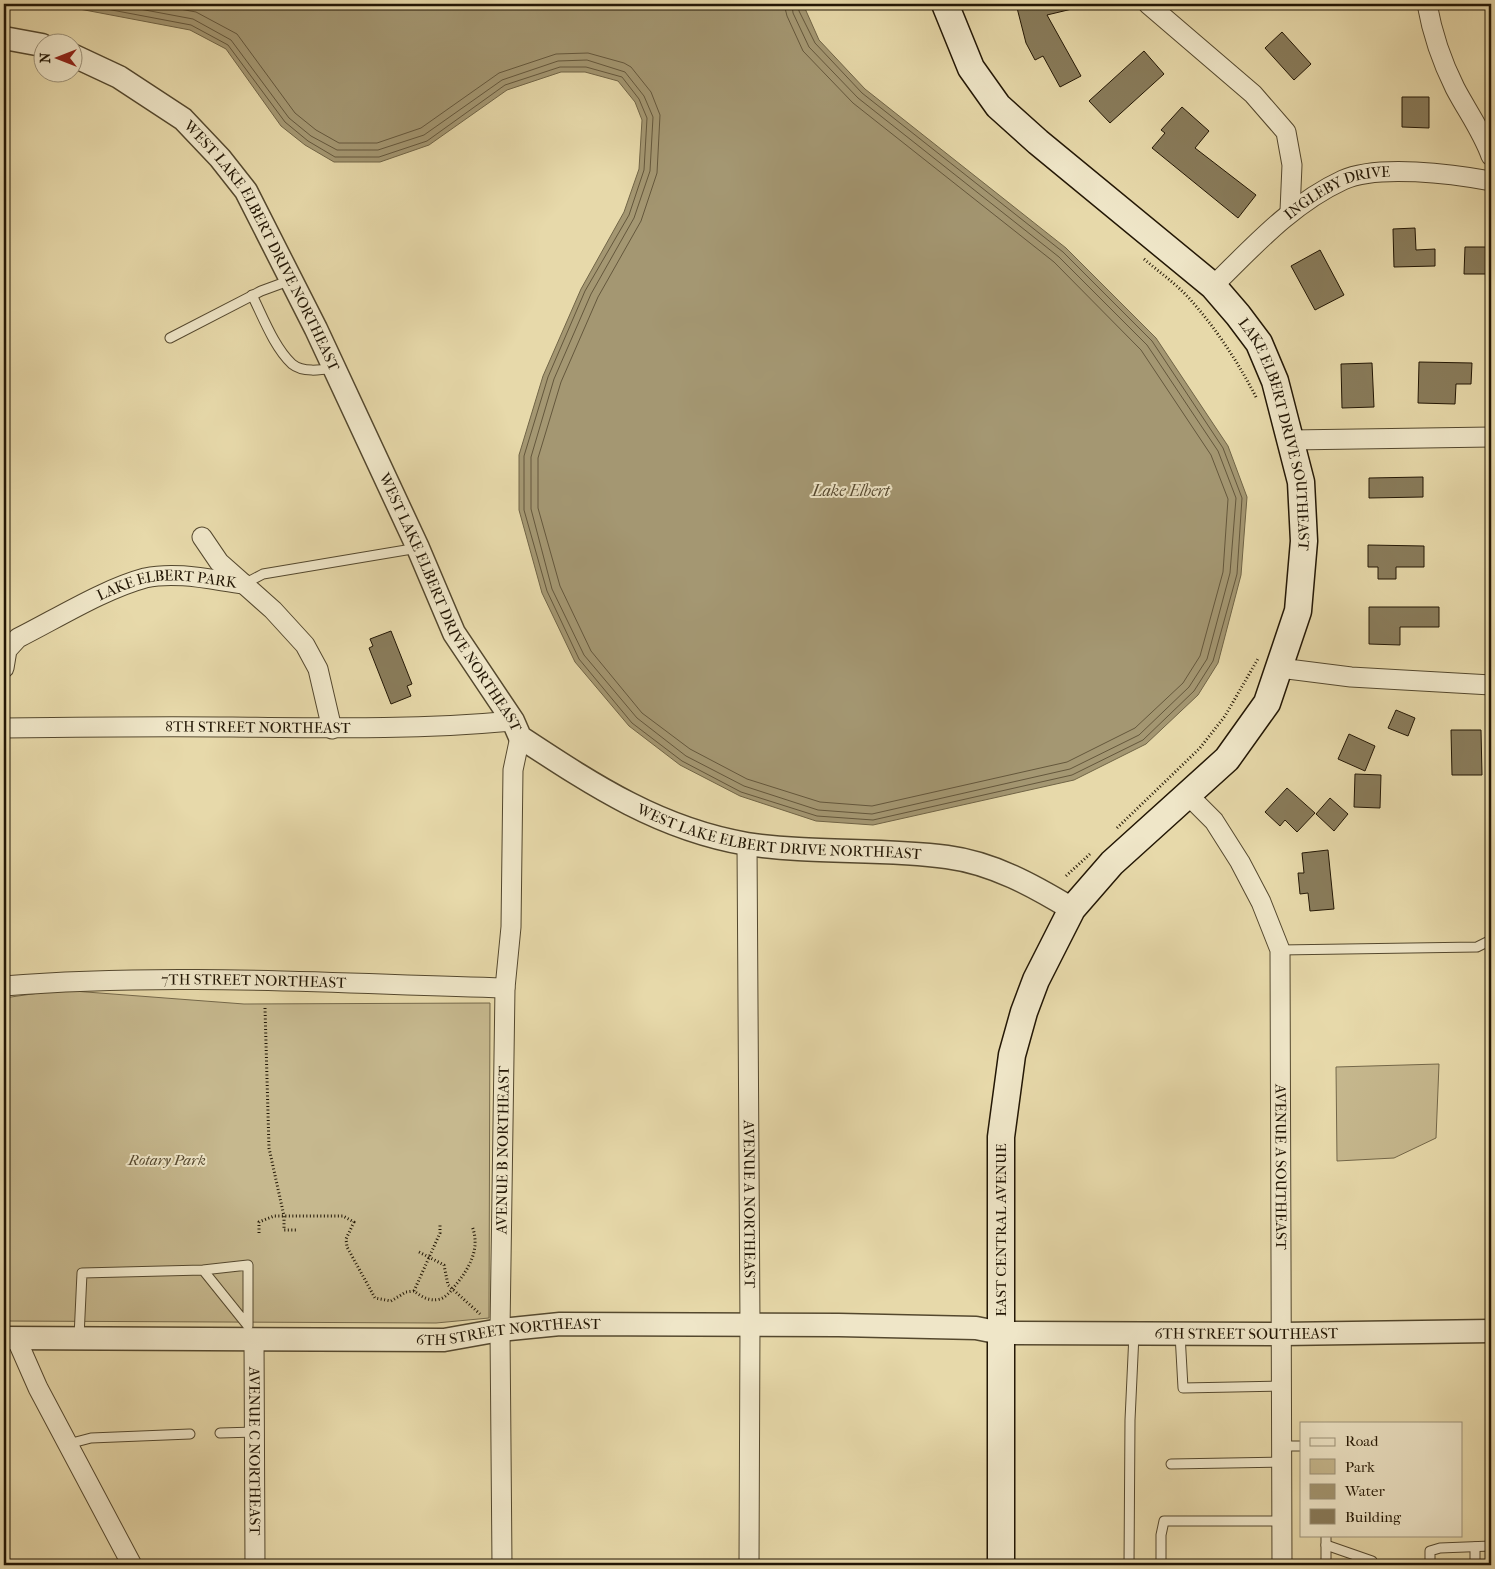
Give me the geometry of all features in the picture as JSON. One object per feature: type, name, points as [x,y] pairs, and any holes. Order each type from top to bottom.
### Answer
[{"type":"main road","name":"LAKE ELBERT DRIVE SOUTHEAST","points":[[945,4],[972,68],[998,106],[1038,142],[1213,286],[1259,343],[1275,380],[1300,482],[1304,541],[1298,612],[1280,668],[1266,702],[1247,733],[1227,759],[1112,863],[1072,909]]},
{"type":"main road","name":"EAST CENTRAL AVENUE","points":[[1000,1565],[1001,1137],[1012,1055],[1036,980],[1072,909]]},
{"type":"street","points":[[1148,4],[1253,94],[1286,132],[1292,165],[1290,211]]},
{"type":"street","points":[[1427,4],[1443,58],[1455,88],[1484,136],[1491,156]]},
{"type":"street","points":[[4,38],[32,43]]},
{"type":"street","name":"WEST LAKE ELBERT DRIVE NORTHEAST","points":[[82,60],[119,77],[183,119],[220,158],[246,191],[292,280],[334,368],[418,548],[454,633],[516,729],[625,804],[688,828],[747,844],[948,857],[998,870],[1034,886],[1072,909]]},
{"type":"street","name":"INGLEBY DRIVE","points":[[1213,286],[1290,211],[1344,180],[1378,173],[1423,172],[1491,181]]},
{"type":"street","points":[[1291,440],[1491,437]]},
{"type":"street","name":"LAKE ELBERT PARK","points":[[202,537],[219,562],[244,584]]},
{"type":"street","name":"LAKE ELBERT PARK","points":[[4,668],[7,650],[18,638],[118,588],[146,578],[191,576],[244,584]]},
{"type":"street","points":[[244,584],[273,610],[305,644],[318,669],[332,729]]},
{"type":"street","points":[[1280,668],[1351,677],[1491,685]]},
{"type":"street","name":"8TH STREET NORTHEAST","points":[[4,728],[190,726],[332,729],[459,726],[516,729]]},
{"type":"street","name":"AVENUE B NORTHEAST","points":[[502,1565],[500,1330],[505,988],[511,927],[513,770],[516,729]]},
{"type":"street","name":"AVENUE A SOUTHEAST","points":[[1188,795],[1214,821],[1240,862],[1260,902],[1280,950],[1282,1565]]},
{"type":"street","name":"AVENUE A NORTHEAST","points":[[747,844],[750,1324],[749,1565]]},
{"type":"street","name":"7TH STREET NORTHEAST","points":[[4,986],[62,981],[192,980],[505,988]]},
{"type":"street","name":"6TH STREET NORTHEAST","points":[[10,1338],[251,1332],[444,1340],[500,1330],[560,1324],[750,1324],[976,1328],[1001,1334]]},
{"type":"street","name":"6TH STREET SOUTHEAST","points":[[1001,1334],[1282,1334],[1491,1331]]},
{"type":"street","name":"AVENUE C NORTHEAST","points":[[251,1332],[255,1432],[255,1565]]},
{"type":"street","points":[[10,1338],[132,1565]]},
{"type":"lane","points":[[170,338],[252,295],[292,280]]},
{"type":"lane","points":[[252,295],[278,344],[293,365],[315,371],[334,368]]},
{"type":"lane","points":[[244,584],[263,574],[418,548]]},
{"type":"lane","points":[[1280,950],[1478,948],[1491,940]]},
{"type":"lane","points":[[79,1337],[82,1273],[203,1270],[248,1265],[251,1332]]},
{"type":"lane","points":[[203,1270],[251,1332]]},
{"type":"lane","points":[[1129,1565],[1130,1420],[1134,1334]]},
{"type":"lane","points":[[1180,1334],[1183,1388],[1282,1386]]},
{"type":"lane","points":[[220,1433],[255,1432]]},
{"type":"lane","points":[[68,1444],[91,1438],[190,1434]]},
{"type":"lane","points":[[1171,1464],[1282,1454],[1300,1446]]},
{"type":"lane","points":[[1161,1565],[1161,1535],[1164,1521],[1282,1521]]},
{"type":"lane","points":[[1326,1565],[1326,1540],[1372,1561],[1372,1565]]},
{"type":"lane","points":[[1430,1565],[1430,1551],[1440,1548],[1491,1546]]},
{"type":"lane","points":[[1475,1547],[1475,1565]]},
{"type":"path","points":[[1142,257],[1187,296],[1215,329],[1236,360],[1260,406]]},
{"type":"path","points":[[1115,830],[1200,748],[1225,716],[1262,649]]},
{"type":"path","points":[[1066,876],[1094,850]]},
{"type":"path","points":[[264,1008],[269,1148],[284,1216],[284,1230],[298,1230]]},
{"type":"path","points":[[259,1233],[259,1222],[274,1216],[343,1216],[354,1222],[346,1239],[347,1247],[375,1298],[391,1301],[406,1292],[414,1291],[422,1297],[433,1300],[442,1299],[452,1290],[471,1263],[475,1248],[472,1226]]},
{"type":"path","points":[[414,1291],[440,1233],[440,1223]]},
{"type":"path","points":[[419,1252],[430,1256],[444,1265],[448,1285],[482,1316]]},
{"type":"green space","name":"Rotary Park","points":[[60,990],[244,1004],[490,1003],[489,1318],[436,1323],[4,1321],[4,998]]},
{"type":"green space","points":[[1439,1064],[1436,1138],[1394,1158],[1337,1161],[1336,1067]]},
{"type":"water","name":"Lake Elbert","points":[[53,4],[803,4],[819,40],[865,89],[1066,248],[1156,338],[1228,446],[1247,497],[1241,575],[1218,663],[1198,695],[1146,744],[1074,780],[873,825],[816,821],[740,796],[680,765],[629,726],[575,662],[542,593],[519,510],[519,455],[543,376],[581,289],[624,212],[639,169],[642,120],[635,102],[618,81],[585,72],[561,72],[507,90],[429,145],[380,162],[334,162],[305,145],[281,126],[226,49],[190,30]]},
{"type":"building","points":[[1016,4],[1071,4],[1072,9],[1047,15],[1081,76],[1060,87],[1043,56],[1035,60],[1026,43]]},
{"type":"building","points":[[1282,32],[1311,64],[1294,80],[1265,48]]},
{"type":"building","points":[[1144,51],[1164,74],[1110,123],[1089,101]]},
{"type":"building","points":[[1402,97],[1429,97],[1429,128],[1402,127]]},
{"type":"building","points":[[1182,107],[1209,131],[1195,148],[1256,195],[1238,218],[1152,148],[1165,133],[1161,130]]},
{"type":"building","points":[[1415,228],[1416,250],[1435,249],[1435,266],[1394,267],[1393,229]]},
{"type":"building","points":[[1465,247],[1488,247],[1488,274],[1464,274]]},
{"type":"building","points":[[1320,250],[1344,295],[1315,310],[1291,266]]},
{"type":"building","points":[[1419,362],[1472,363],[1471,384],[1456,384],[1455,404],[1418,403]]},
{"type":"building","points":[[1372,363],[1374,407],[1342,408],[1341,364]]},
{"type":"building","points":[[1423,477],[1423,497],[1369,498],[1369,478]]},
{"type":"building","points":[[1368,545],[1424,546],[1424,567],[1396,567],[1396,579],[1378,579],[1378,567],[1368,567]]},
{"type":"building","points":[[1369,607],[1439,607],[1439,627],[1400,627],[1400,645],[1369,644]]},
{"type":"building","points":[[391,631],[412,684],[407,686],[411,696],[391,704],[369,648],[373,646],[370,639]]},
{"type":"building","points":[[1396,710],[1415,718],[1408,736],[1388,728]]},
{"type":"building","points":[[1451,730],[1481,730],[1482,775],[1452,775]]},
{"type":"building","points":[[1349,734],[1375,746],[1365,771],[1338,759]]},
{"type":"building","points":[[1355,774],[1381,775],[1380,808],[1354,807]]},
{"type":"building","points":[[1287,788],[1315,813],[1297,832],[1285,820],[1280,826],[1265,812]]},
{"type":"building","points":[[1330,798],[1348,814],[1334,831],[1316,814]]},
{"type":"building","points":[[1328,850],[1334,909],[1310,911],[1308,893],[1300,894],[1298,873],[1304,873],[1302,853]]}]
